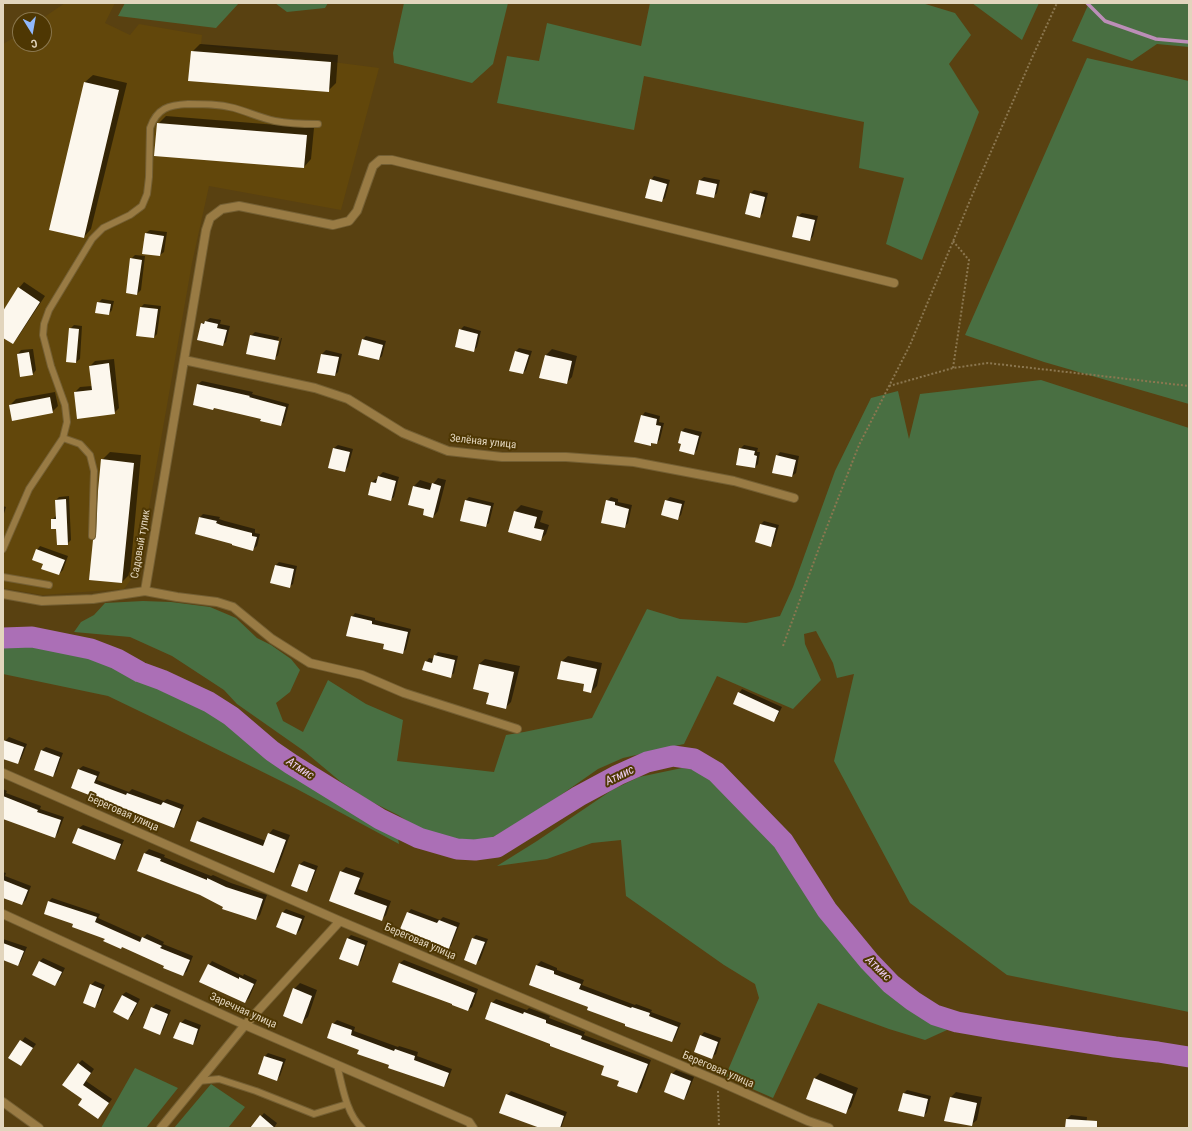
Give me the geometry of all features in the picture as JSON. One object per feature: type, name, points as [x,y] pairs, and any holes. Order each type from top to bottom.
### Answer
[{"type":"street","name":"Садовый тупик","points":[[3,594],[42,601],[93,599],[145,591],[206,230],[210,218],[222,209],[239,206],[333,225],[349,221],[357,211],[373,166],[380,160],[392,160],[894,283]]},
{"type":"street","name":"Зелёная улица","points":[[184,360],[315,388],[348,399],[403,433],[448,451],[502,457],[566,457],[634,462],[734,481],[794,498]]},
{"type":"street","points":[[145,591],[217,602],[233,607],[272,639],[310,663],[362,675],[404,694],[517,729]]},
{"type":"street","name":"Береговая улица","points":[[3,773],[340,921],[718,1081],[808,1121],[829,1128]]},
{"type":"street","name":"Заречная улица","points":[[3,914],[470,1126]]},
{"type":"street","points":[[161,1128],[245,1025],[340,921]]},
{"type":"street","points":[[3,1102],[39,1128]]},
{"type":"lane","points":[[3,550],[29,489],[63,438],[67,422],[65,404],[49,358],[43,335],[44,324],[49,310],[92,239],[103,228],[130,215],[142,206],[147,194],[150,128],[154,117],[162,110],[173,105],[208,104],[233,108],[274,121],[294,124],[318,124]]},
{"type":"lane","points":[[63,438],[80,444],[90,455],[94,471],[92,536]]},
{"type":"lane","points":[[3,576],[49,585]]},
{"type":"lane","points":[[337,1065],[347,1104],[358,1125],[362,1128]]},
{"type":"lane","points":[[199,1081],[219,1079],[256,1091],[314,1114],[347,1104]]},
{"type":"path","points":[[784,646],[823,537],[859,445],[910,345],[953,241],[1057,3]]},
{"type":"path","points":[[953,241],[969,260],[953,368]]},
{"type":"path","points":[[889,386],[953,368],[988,363],[1189,386]]},
{"type":"path","points":[[718,1081],[719,1128]]},
{"type":"shaded area","points":[[65,3],[115,3],[105,23],[130,35],[139,24],[202,35],[201,45],[379,68],[341,210],[209,186],[192,263],[138,570],[124,589],[42,595],[3,588],[3,44],[12,39],[12,52],[52,52],[52,12]]},
{"type":"green space","points":[[125,3],[239,3],[216,28],[118,16]]},
{"type":"green space","points":[[275,3],[328,3],[325,8],[287,12]]},
{"type":"green space","points":[[404,3],[508,3],[493,64],[472,83],[394,63],[393,53]]},
{"type":"green space","points":[[650,3],[922,3],[955,13],[971,35],[949,64],[979,112],[922,260],[886,244],[904,178],[859,168],[864,122],[644,76],[634,130],[497,103],[507,56],[539,61],[547,23],[641,46]]},
{"type":"green space","points":[[972,3],[1039,3],[1022,40]]},
{"type":"green space","points":[[1089,3],[1189,3],[1189,47],[1157,44],[1132,61],[1072,41]]},
{"type":"green space","points":[[1087,58],[1189,81],[1189,404],[1044,362],[965,335]]},
{"type":"green space","points":[[1041,380],[1189,428],[1189,1012],[1007,975],[910,903],[834,761],[854,674],[837,678],[833,663],[816,631],[804,634],[805,644],[821,680],[793,709],[717,676],[684,744],[623,758],[598,769],[545,806],[485,842],[473,844],[458,842],[415,826],[398,815],[370,801],[341,782],[304,751],[237,704],[224,690],[172,656],[130,637],[74,632],[81,622],[94,615],[105,603],[143,601],[171,602],[210,607],[236,618],[257,638],[271,645],[291,659],[300,670],[290,692],[276,703],[283,721],[303,732],[328,680],[366,704],[403,720],[397,761],[494,772],[506,735],[592,718],[647,609],[680,619],[746,623],[780,616],[793,587],[835,471],[871,398],[898,391],[909,439],[920,394]]},
{"type":"green space","points":[[35,644],[68,651],[102,663],[128,669],[177,695],[214,711],[232,726],[260,741],[282,765],[318,790],[397,833],[399,844],[295,788],[108,696],[3,674],[3,646]]},
{"type":"green space","points":[[682,768],[702,770],[710,774],[732,799],[750,812],[766,831],[814,898],[829,922],[902,996],[942,1023],[947,1030],[925,1040],[889,1029],[818,1003],[773,1098],[725,1077],[759,998],[755,984],[724,965],[626,896],[621,840],[592,843],[547,859],[497,866],[612,790],[639,777]]},
{"type":"green space","points":[[135,1068],[178,1088],[146,1128],[101,1128]]},
{"type":"green space","points":[[211,1084],[245,1107],[228,1128],[174,1128]]},
{"type":"building","points":[[191,51],[331,62],[329,92],[188,81]]},
{"type":"building","points":[[84,82],[119,90],[84,238],[49,230]]},
{"type":"building","points":[[157,123],[307,135],[304,168],[154,156]]},
{"type":"building","points":[[650,179],[667,184],[662,202],[645,198]]},
{"type":"building","points":[[699,180],[717,184],[714,198],[696,194]]},
{"type":"building","points":[[750,193],[765,197],[760,218],[745,214]]},
{"type":"building","points":[[797,216],[815,220],[810,241],[792,237]]},
{"type":"building","points":[[145,233],[164,236],[160,256],[142,254]]},
{"type":"building","points":[[130,258],[142,260],[137,295],[126,293]]},
{"type":"building","points":[[18,287],[40,302],[13,344],[3,338],[3,311]]},
{"type":"building","points":[[97,302],[111,304],[109,315],[95,313]]},
{"type":"building","points":[[140,307],[158,309],[154,338],[136,336]]},
{"type":"building","points":[[205,321],[218,324],[217,328],[227,330],[223,346],[197,340],[201,323],[204,324]]},
{"type":"building","points":[[69,328],[79,329],[76,363],[66,362]]},
{"type":"building","points":[[459,329],[478,334],[474,352],[455,347]]},
{"type":"building","points":[[250,335],[279,341],[275,360],[246,354]]},
{"type":"building","points":[[362,339],[383,345],[379,360],[358,355]]},
{"type":"building","points":[[515,351],[529,355],[523,374],[509,371]]},
{"type":"building","points":[[29,352],[33,375],[20,377],[17,354]]},
{"type":"building","points":[[321,354],[339,357],[335,376],[317,373]]},
{"type":"building","points":[[545,355],[572,361],[567,384],[539,378]]},
{"type":"building","points":[[109,363],[115,414],[77,419],[74,392],[92,390],[89,366]]},
{"type":"building","points":[[197,384],[250,396],[249,397],[286,407],[281,426],[260,421],[261,419],[214,408],[213,410],[193,405]]},
{"type":"building","points":[[50,397],[53,413],[12,421],[9,405]]},
{"type":"building","points":[[641,415],[657,419],[656,425],[661,426],[657,444],[651,443],[651,446],[634,442]]},
{"type":"building","points":[[681,431],[699,436],[694,455],[679,451],[681,444],[678,443]]},
{"type":"building","points":[[333,448],[350,452],[345,472],[328,468]]},
{"type":"building","points":[[739,448],[755,451],[754,455],[757,456],[755,468],[736,465]]},
{"type":"building","points":[[776,455],[796,460],[792,477],[772,473]]},
{"type":"building","points":[[101,459],[134,463],[122,583],[89,580],[93,540],[96,536]]},
{"type":"building","points":[[378,476],[396,481],[391,501],[368,495],[371,482],[376,483]]},
{"type":"building","points":[[432,483],[441,486],[433,518],[423,515],[424,509],[408,505],[413,486],[430,490]]},
{"type":"building","points":[[66,499],[68,545],[57,545],[56,529],[51,529],[51,519],[56,519],[55,500]]},
{"type":"building","points":[[465,500],[491,506],[486,527],[460,521]]},
{"type":"building","points":[[606,500],[615,502],[615,505],[629,509],[625,528],[601,523]]},
{"type":"building","points":[[665,500],[682,504],[678,520],[661,515]]},
{"type":"building","points":[[514,511],[537,517],[534,528],[544,530],[541,541],[508,532]]},
{"type":"building","points":[[199,517],[217,521],[216,523],[221,525],[252,533],[252,536],[257,537],[253,551],[195,534]]},
{"type":"building","points":[[760,524],[776,528],[771,547],[755,542]]},
{"type":"building","points":[[36,549],[65,560],[59,575],[41,569],[43,564],[32,560]]},
{"type":"building","points":[[275,565],[294,569],[290,588],[270,583]]},
{"type":"building","points":[[351,616],[372,621],[372,624],[408,632],[403,654],[383,649],[384,644],[346,636]]},
{"type":"building","points":[[434,655],[455,660],[451,678],[422,670],[425,661],[432,663]]},
{"type":"building","points":[[561,661],[597,669],[591,693],[583,691],[584,684],[557,679]]},
{"type":"building","points":[[479,664],[514,672],[506,709],[486,704],[489,693],[473,689]]},
{"type":"building","points":[[738,692],[779,711],[774,722],[733,704]]},
{"type":"building","points":[[3,740],[24,747],[18,764],[3,759]]},
{"type":"building","points":[[41,750],[60,757],[53,777],[34,770]]},
{"type":"building","points":[[78,769],[97,776],[94,783],[126,795],[127,793],[161,805],[163,802],[181,809],[174,828],[71,788]]},
{"type":"building","points":[[3,796],[38,810],[37,812],[61,820],[55,838],[3,819]]},
{"type":"building","points":[[197,821],[263,846],[268,833],[286,840],[274,873],[190,841]]},
{"type":"building","points":[[78,828],[121,844],[115,860],[72,843]]},
{"type":"building","points":[[144,853],[207,880],[207,878],[226,887],[263,899],[256,920],[222,909],[223,907],[200,895],[137,871]]},
{"type":"building","points":[[299,864],[315,870],[307,892],[291,886]]},
{"type":"building","points":[[340,871],[360,878],[354,894],[387,906],[382,921],[329,901]]},
{"type":"building","points":[[3,880],[28,890],[22,905],[3,898]]},
{"type":"building","points":[[48,901],[97,917],[95,922],[140,942],[142,937],[162,946],[160,948],[190,960],[183,976],[163,968],[164,966],[122,947],[121,949],[103,941],[105,939],[72,927],[73,924],[44,914]]},
{"type":"building","points":[[282,912],[302,919],[296,935],[276,927]]},
{"type":"building","points":[[407,912],[437,923],[439,920],[457,927],[448,951],[430,944],[431,941],[400,929]]},
{"type":"building","points":[[347,938],[365,945],[358,966],[339,959]]},
{"type":"building","points":[[472,938],[485,942],[476,965],[464,960]]},
{"type":"building","points":[[3,943],[24,951],[18,966],[3,960]]},
{"type":"building","points":[[39,961],[62,972],[55,986],[32,975]]},
{"type":"building","points":[[399,963],[475,993],[468,1011],[392,982]]},
{"type":"building","points":[[208,964],[239,979],[239,977],[254,984],[245,1003],[199,982]]},
{"type":"building","points":[[536,965],[554,971],[554,974],[581,984],[579,989],[631,1008],[632,1007],[650,1013],[649,1016],[678,1027],[672,1042],[625,1026],[625,1024],[587,1010],[588,1007],[529,985]]},
{"type":"building","points":[[90,984],[102,989],[95,1008],[83,1003]]},
{"type":"building","points":[[293,988],[312,996],[302,1024],[283,1016]]},
{"type":"building","points":[[122,995],[137,1003],[128,1020],[113,1012]]},
{"type":"building","points":[[491,1002],[523,1014],[524,1012],[546,1020],[546,1023],[582,1036],[581,1039],[648,1064],[637,1093],[617,1086],[619,1081],[601,1075],[604,1066],[550,1046],[550,1044],[485,1019]]},
{"type":"building","points":[[151,1007],[168,1014],[160,1035],[143,1028]]},
{"type":"building","points":[[180,1022],[198,1029],[193,1045],[173,1038]]},
{"type":"building","points":[[332,1023],[352,1030],[351,1035],[394,1051],[395,1049],[415,1056],[414,1060],[449,1073],[444,1087],[388,1068],[389,1065],[357,1054],[359,1050],[327,1038]]},
{"type":"building","points":[[700,1035],[718,1042],[712,1059],[694,1052]]},
{"type":"building","points":[[20,1040],[33,1048],[21,1066],[8,1058]]},
{"type":"building","points":[[264,1056],[283,1062],[277,1081],[258,1074]]},
{"type":"building","points":[[78,1063],[91,1073],[83,1085],[109,1103],[98,1119],[78,1105],[82,1099],[62,1085]]},
{"type":"building","points":[[671,1073],[691,1081],[684,1100],[664,1092]]},
{"type":"building","points":[[814,1078],[853,1094],[846,1114],[806,1099]]},
{"type":"building","points":[[903,1093],[928,1099],[924,1117],[898,1111]]},
{"type":"building","points":[[506,1094],[564,1116],[560,1128],[540,1128],[499,1113]]},
{"type":"building","points":[[950,1097],[977,1103],[972,1126],[944,1121]]},
{"type":"building","points":[[260,1115],[275,1128],[250,1128]]},
{"type":"building","points":[[1066,1119],[1097,1121],[1097,1128],[1065,1128]]},
{"type":"waterway","points":[[1087,3],[1105,21],[1156,39],[1189,42]]},
{"type":"waterway","name":"Атмис","points":[[3,638],[32,637],[91,649],[117,659],[140,672],[162,680],[209,702],[231,716],[272,751],[380,819],[419,838],[457,849],[475,850],[497,847],[579,796],[618,775],[647,762],[673,756],[694,759],[716,772],[783,841],[827,910],[869,961],[891,984],[913,1001],[935,1015],[957,1022],[1003,1030],[1189,1057]]}]
